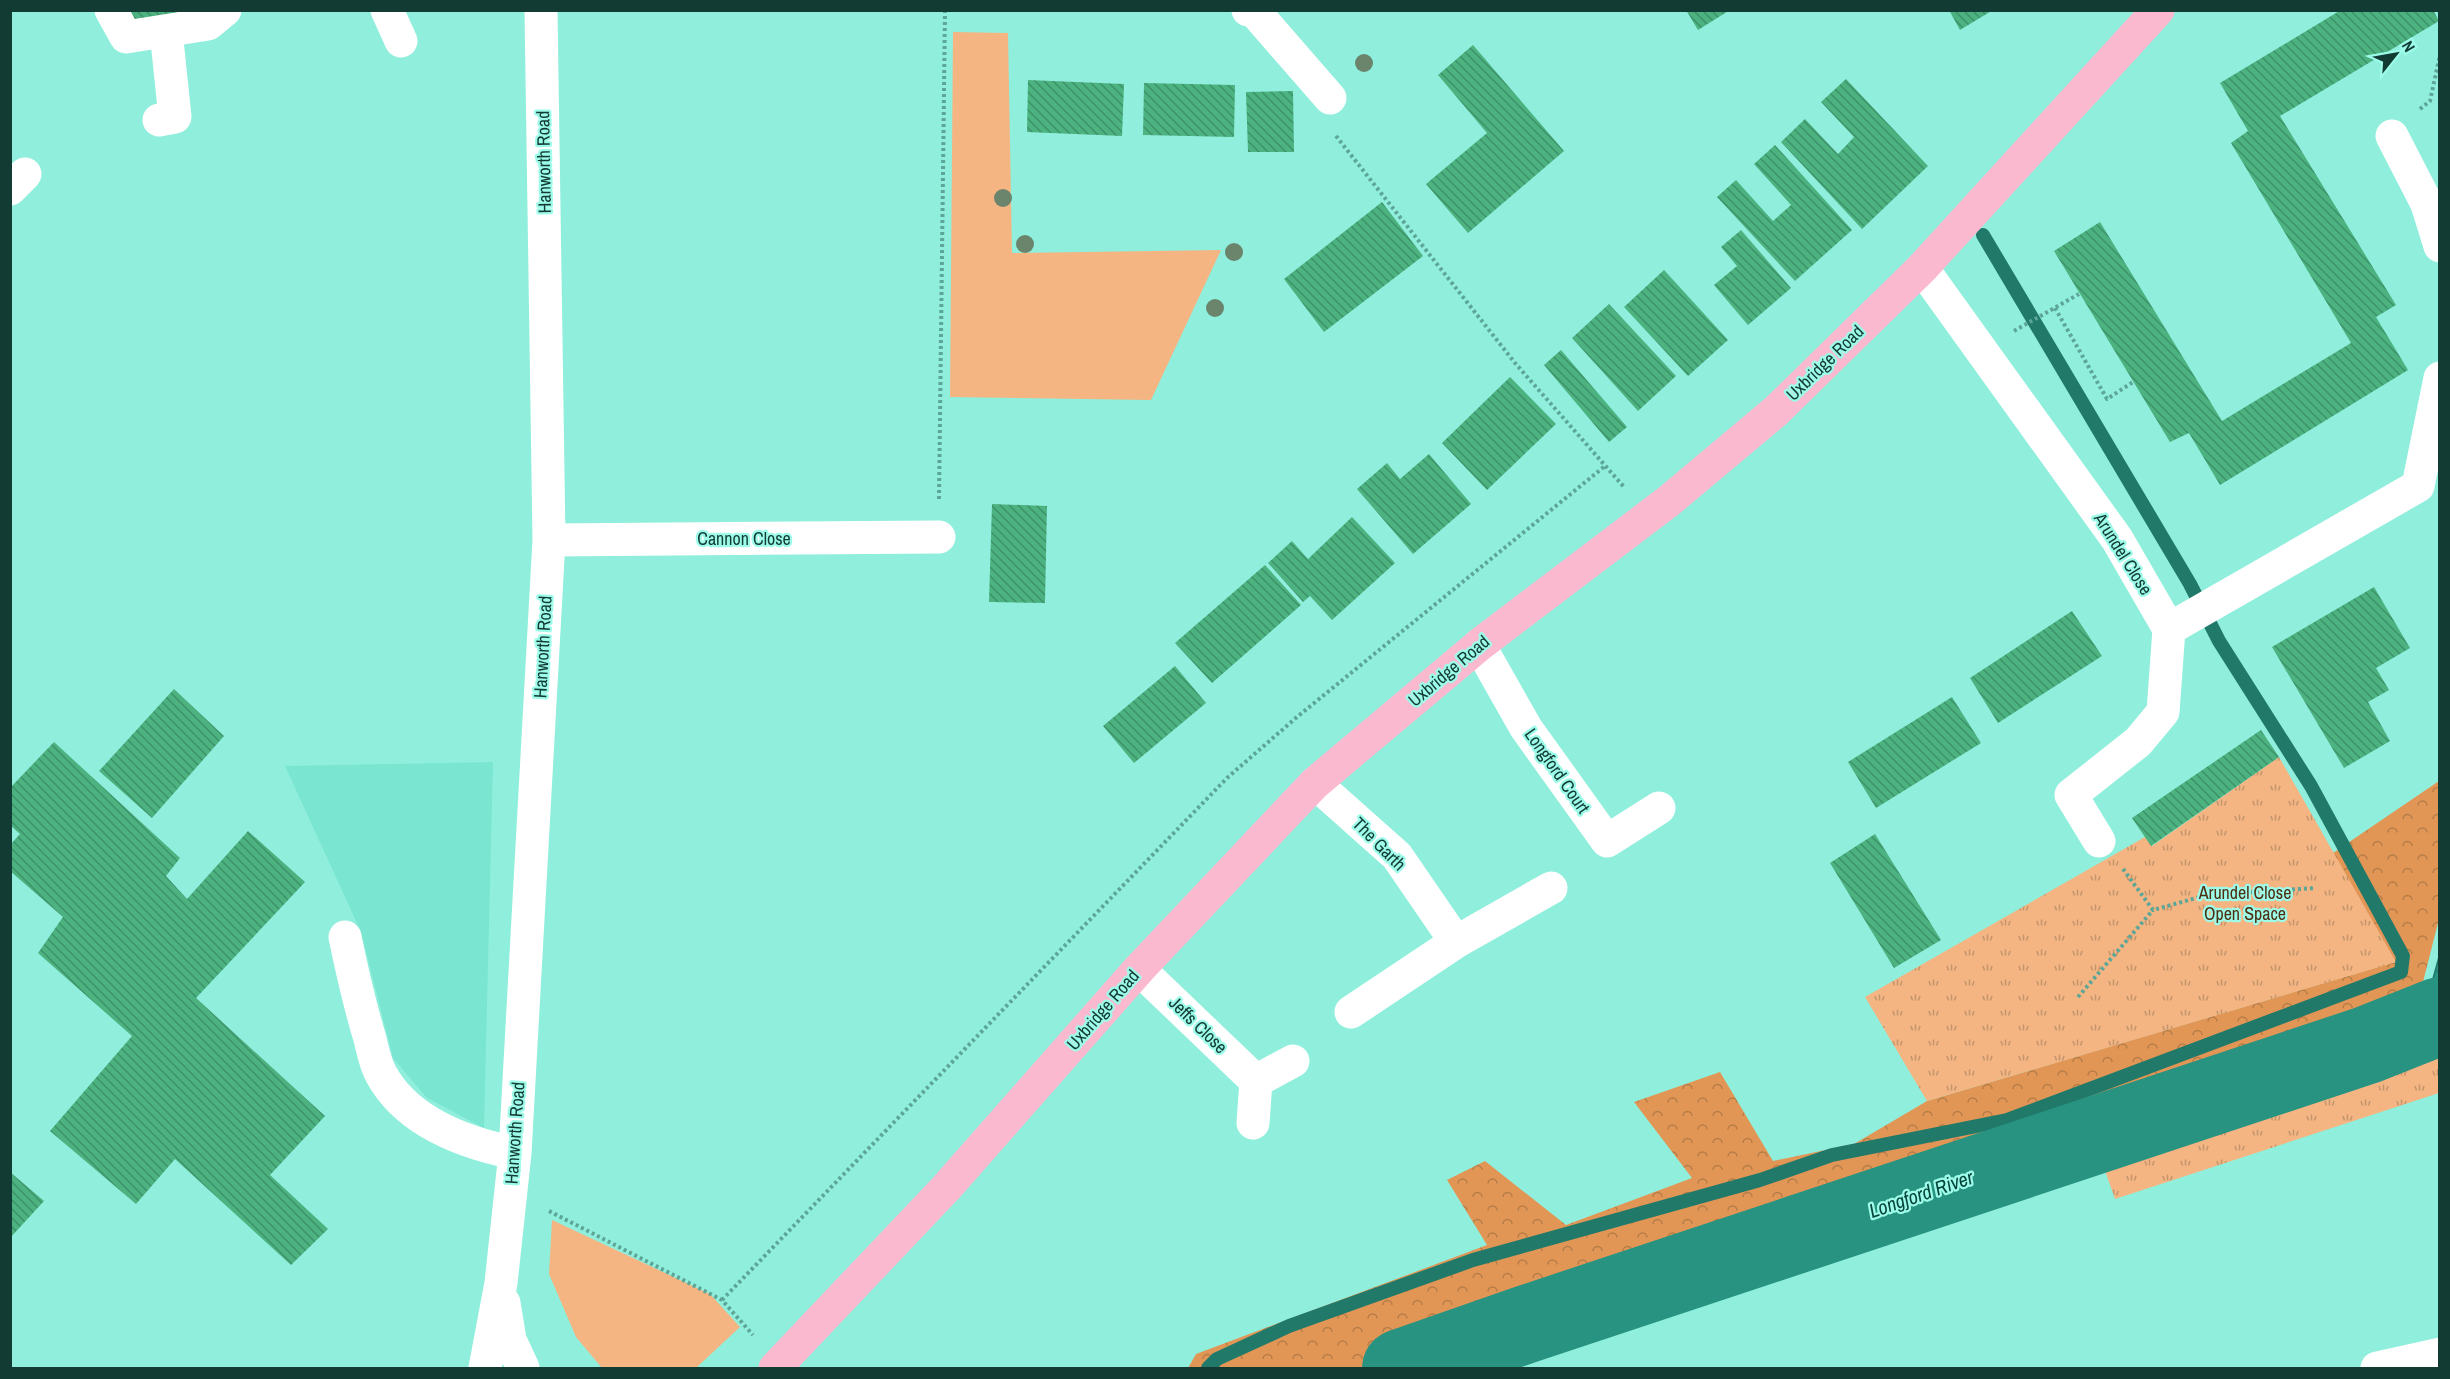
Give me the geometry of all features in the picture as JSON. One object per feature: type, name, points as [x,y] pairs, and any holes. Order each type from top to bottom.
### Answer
[{"type":"main road","name":"Uxbridge Road","points":[[775,1368],[946,1188],[1139,969],[1315,783],[1479,645],[1670,500],[1776,411],[1922,268],[2158,10]]},
{"type":"street","points":[[118,24],[166,31],[208,24],[225,10]]},
{"type":"street","points":[[387,10],[401,41]]},
{"type":"street","name":"Hanworth Road","points":[[485,1368],[501,1283],[515,1153],[549,540],[541,10]]},
{"type":"street","points":[[1248,10],[1255,12],[1329,98]]},
{"type":"street","points":[[159,120],[175,117],[166,31]]},
{"type":"street","points":[[2392,136],[2433,199],[2439,246]]},
{"type":"street","name":"Arundel Close","points":[[1922,268],[2179,623]]},
{"type":"street","points":[[2099,841],[2071,795],[2138,742],[2163,712],[2179,623],[2418,486],[2439,378]]},
{"type":"street","name":"Cannon Close","points":[[549,540],[939,537]]},
{"type":"street","name":"Longford Court","points":[[1479,645],[1526,728],[1607,841],[1659,808]]},
{"type":"street","name":"The Garth","points":[[1315,783],[1397,856],[1456,942]]},
{"type":"street","points":[[1352,1012],[1456,942],[1551,888]]},
{"type":"street","points":[[345,937],[362,1014],[376,1063],[395,1094],[423,1119],[443,1130],[482,1147],[515,1153]]},
{"type":"street","name":"Jeffs Close","points":[[1139,969],[1256,1082]]},
{"type":"street","points":[[1253,1123],[1256,1082],[1293,1061]]},
{"type":"street","name":"Hanworth Road","points":[[501,1283],[510,1340],[523,1368]]},
{"type":"street","points":[[2377,1368],[2439,1354]]},
{"type":"path","points":[[939,537],[945,10]]},
{"type":"path","points":[[2392,136],[2430,100],[2439,55]]},
{"type":"path","points":[[1329,98],[1321,108],[1340,145],[1515,363],[1625,489]]},
{"type":"path","points":[[2018,329],[2079,294]]},
{"type":"path","points":[[2055,308],[2107,399],[2133,382]]},
{"type":"path","points":[[722,1300],[1227,778],[1297,717],[1605,466]]},
{"type":"path","points":[[2099,841],[2153,910]]},
{"type":"path","points":[[2078,997],[2153,910],[2207,895],[2315,888]]},
{"type":"path","points":[[510,1203],[554,1212],[722,1300],[754,1336]]},
{"type":"shaded area","points":[[493,762],[484,1128],[427,1098],[393,1058],[361,932],[285,766]]},
{"type":"shaded area","points":[[2439,957],[2439,1043],[2367,1045],[2429,993]]},
{"type":"green space","points":[[953,32],[1008,33],[1012,253],[1221,250],[1151,400],[950,397]]},
{"type":"green space","name":"Arundel Close Open Space","points":[[2279,757],[2396,962],[1927,1101],[1865,997],[2145,837],[2152,846]]},
{"type":"green space","points":[[2439,781],[2439,919],[2421,990],[2366,1054],[1999,1154],[1948,1197],[1857,1195],[1417,1346],[1399,1368],[1188,1368],[1196,1354],[1487,1245],[1447,1180],[1485,1161],[1566,1225],[1692,1178],[1634,1102],[1720,1072],[1773,1161],[1854,1144],[1927,1101],[2395,962],[2333,853]]},
{"type":"green space","points":[[2439,1058],[2439,1093],[2115,1199],[2102,1162],[2423,1060]]},
{"type":"green space","points":[[552,1220],[710,1294],[740,1327],[696,1368],[602,1368],[576,1337],[549,1274]]},
{"type":"building","points":[[120,10],[197,10],[197,12],[121,21]]},
{"type":"building","points":[[1686,10],[1730,10],[1698,30]]},
{"type":"building","points":[[1949,10],[1993,10],[1960,30]]},
{"type":"building","points":[[2341,10],[2433,10],[2439,21],[2280,116],[2396,305],[2376,317],[2408,370],[2220,485],[2189,433],[2170,442],[2054,251],[2100,222],[2222,421],[2351,343],[2231,143],[2248,131],[2220,83]]},
{"type":"building","points":[[1473,45],[1564,151],[1468,233],[1426,184],[1487,133],[1438,75]]},
{"type":"building","points":[[1846,79],[1928,166],[1862,229],[1781,142],[1805,119],[1838,154],[1854,137],[1821,102]]},
{"type":"building","points":[[1028,80],[1124,84],[1122,136],[1027,132]]},
{"type":"building","points":[[1144,83],[1235,85],[1234,137],[1143,135]]},
{"type":"building","points":[[1293,91],[1294,152],[1248,152],[1246,92]]},
{"type":"building","points":[[1775,145],[1852,230],[1795,281],[1717,197],[1736,180],[1773,221],[1791,205],[1754,164]]},
{"type":"building","points":[[1382,202],[1423,256],[1324,332],[1284,279]]},
{"type":"building","points":[[1741,230],[1791,288],[1748,325],[1714,285],[1737,266],[1721,247]]},
{"type":"building","points":[[1664,270],[1728,340],[1688,376],[1624,307]]},
{"type":"building","points":[[1609,304],[1676,376],[1638,411],[1572,338]]},
{"type":"building","points":[[1561,350],[1627,427],[1609,442],[1544,365]]},
{"type":"building","points":[[1510,377],[1556,424],[1487,490],[1442,443]]},
{"type":"building","points":[[1429,454],[1471,504],[1413,554],[1357,489],[1387,463],[1400,479]]},
{"type":"building","points":[[992,504],[1047,506],[1045,603],[989,602]]},
{"type":"building","points":[[1352,517],[1395,563],[1332,620],[1310,596],[1303,602],[1268,563],[1292,541],[1308,559]]},
{"type":"building","points":[[1265,565],[1301,605],[1212,683],[1175,643]]},
{"type":"building","points":[[2374,587],[2410,648],[2376,668],[2389,690],[2368,702],[2390,741],[2344,768],[2272,647]]},
{"type":"building","points":[[2072,611],[2102,656],[1998,723],[1970,678]]},
{"type":"building","points":[[1175,666],[1206,703],[1134,763],[1103,726]]},
{"type":"building","points":[[174,689],[224,736],[152,818],[99,771]]},
{"type":"building","points":[[1952,697],[1981,743],[1876,808],[1848,762]]},
{"type":"building","points":[[2261,730],[2279,757],[2151,846],[2132,818]]},
{"type":"building","points":[[54,742],[180,858],[166,876],[187,899],[248,831],[305,882],[196,998],[325,1116],[270,1175],[328,1229],[291,1265],[175,1159],[136,1204],[50,1131],[132,1036],[38,953],[63,917],[10,871],[10,845],[20,834],[10,825],[10,788]]},
{"type":"building","points":[[1875,834],[1941,940],[1894,968],[1830,863]]},
{"type":"building","points":[[10,1172],[44,1201],[10,1238]]},
{"type":"waterway","points":[[1208,1368],[1217,1359],[1289,1326],[1473,1260],[1760,1180],[1832,1155],[2007,1120],[2401,972],[2403,956],[2311,786],[2219,641],[2190,584],[1983,235]]},
{"type":"waterway","name":"Longford River","points":[[1401,1368],[2367,1045],[2440,1016]]}]
